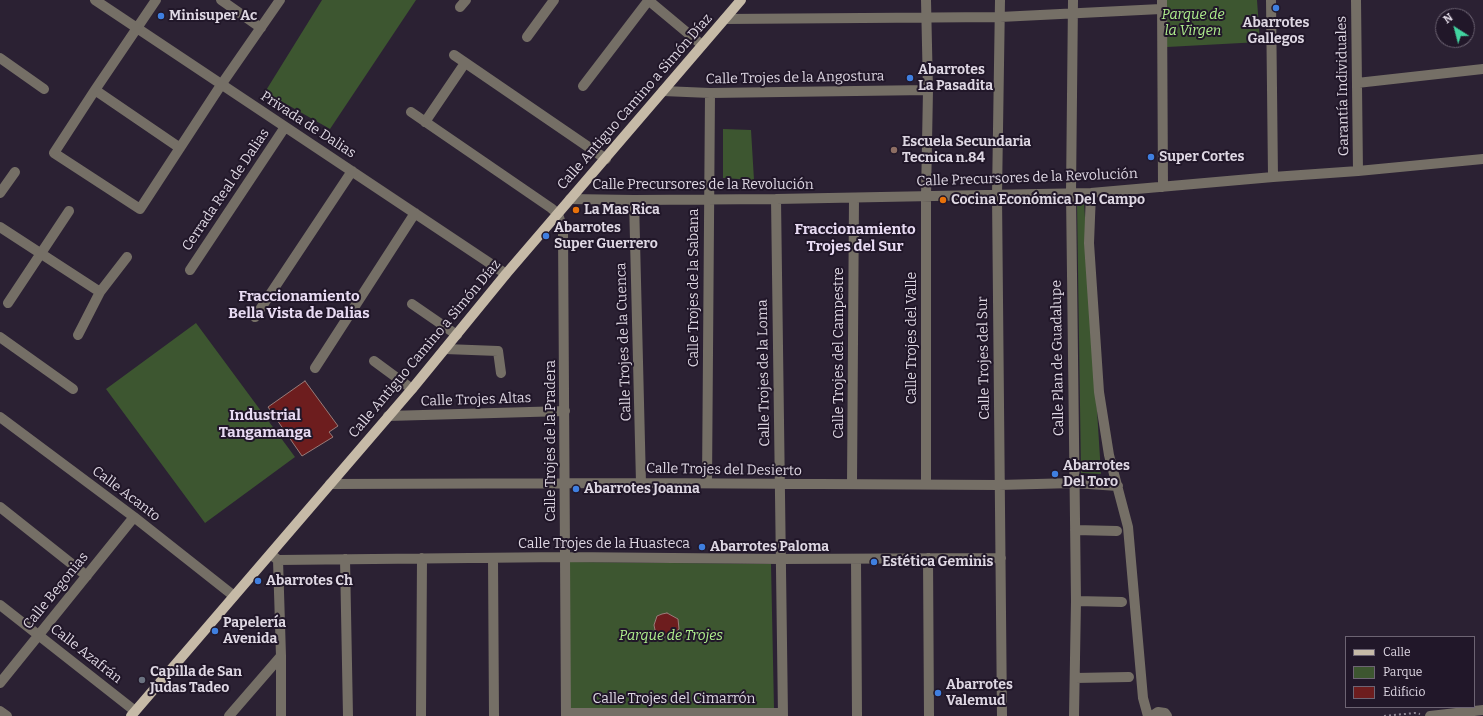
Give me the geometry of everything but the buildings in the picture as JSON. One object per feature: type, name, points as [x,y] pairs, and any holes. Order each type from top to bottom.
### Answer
[{"type":"main road","name":"Calle Antiguo Camino a Simón Díaz","points":[[133,713],[234,596],[274,557],[330,484],[412,389],[506,274],[741,0]]},
{"type":"street","name":"Privada de Dalias","points":[[95,0],[506,274]]},
{"type":"street","points":[[156,0],[94,90],[54,153],[140,209],[221,85],[280,0]]},
{"type":"street","points":[[221,0],[261,28]]},
{"type":"street","points":[[527,37],[554,0]]},
{"type":"street","points":[[583,86],[648,0],[702,45]]},
{"type":"street","name":"Calle Trojes del Valle","points":[[926,0],[928,90],[926,196],[926,484]]},
{"type":"street","name":"Calle Trojes del Sur","points":[[1000,0],[997,195],[1002,716]]},
{"type":"street","name":"Calle Plan de Guadalupe","points":[[1073,0],[1070,193],[1076,601],[1074,716]]},
{"type":"street","points":[[1271,0],[1273,176]]},
{"type":"street","name":"Garantía Individuales","points":[[1356,0],[1358,171]]},
{"type":"street","points":[[725,19],[1000,17],[1073,13],[1162,4],[1163,187]]},
{"type":"street","points":[[454,55],[606,159]]},
{"type":"street","points":[[0,58],[44,89]]},
{"type":"street","points":[[425,122],[465,63]]},
{"type":"street","points":[[1357,83],[1483,69]]},
{"type":"street","points":[[94,90],[180,148]]},
{"type":"street","name":"Calle Trojes de la Angostura","points":[[663,91],[710,93],[928,90]]},
{"type":"street","name":"Calle Trojes de la Sabana","points":[[707,483],[710,93]]},
{"type":"street","points":[[411,112],[558,214]]},
{"type":"street","name":"Cerrada Real de Dalias","points":[[190,270],[285,127]]},
{"type":"street","name":"Calle Precursores de la Revolución","points":[[570,199],[776,199],[1090,193],[1483,159]]},
{"type":"street","points":[[255,317],[352,171]]},
{"type":"street","points":[[0,194],[15,172]]},
{"type":"street","points":[[1090,193],[1089,242],[1098,392],[1110,455],[1128,527],[1143,698],[1148,716]]},
{"type":"street","name":"Calle Trojes del Campestre","points":[[852,484],[854,198]]},
{"type":"street","name":"Calle Trojes de la Loma","points":[[776,199],[783,714]]},
{"type":"street","name":"Calle Trojes de la Cuenca","points":[[634,200],[641,483]]},
{"type":"street","points":[[8,303],[69,211]]},
{"type":"street","points":[[315,368],[415,213]]},
{"type":"street","name":"Calle Trojes de la Pradera","points":[[558,214],[563,230],[566,714]]},
{"type":"street","points":[[0,227],[100,292]]},
{"type":"street","points":[[78,335],[100,292],[127,257]]},
{"type":"street","points":[[412,304],[457,335]]},
{"type":"street","points":[[0,337],[73,388]]},
{"type":"street","points":[[445,349],[498,350],[500,373]]},
{"type":"street","points":[[374,361],[412,389]]},
{"type":"street","name":"Calle Trojes Altas","points":[[388,416],[565,411]]},
{"type":"street","name":"Calle Acanto","points":[[0,417],[134,517],[234,596]]},
{"type":"street","name":"Calle Trojes del Desierto","points":[[330,484],[707,483],[999,485],[1074,483],[1118,486]]},
{"type":"street","points":[[0,507],[87,576]]},
{"type":"street","name":"Calle Begonias","points":[[0,683],[134,517]]},
{"type":"street","points":[[1075,530],[1117,531]]},
{"type":"street","points":[[274,557],[281,656],[281,716]]},
{"type":"street","name":"Calle Trojes de la Huasteca","points":[[274,557],[345,559],[565,557],[780,559],[1001,558]]},
{"type":"street","points":[[421,716],[422,558]]},
{"type":"street","points":[[493,558],[494,716]]},
{"type":"street","points":[[928,558],[929,716]]},
{"type":"street","points":[[345,559],[348,716]]},
{"type":"street","points":[[856,559],[857,716]]},
{"type":"street","points":[[1076,601],[1122,602]]},
{"type":"street","name":"Calle Azafrán","points":[[0,605],[39,635],[133,713]]},
{"type":"street","points":[[229,716],[281,656]]},
{"type":"street","points":[[1075,678],[1129,677]]},
{"type":"street","points":[[240,716],[241,702]]},
{"type":"street","points":[[1427,713],[1483,710]]},
{"type":"street","points":[[0,711],[7,716]]},
{"type":"street","points":[[1152,716],[1158,712],[1165,713],[1167,716]]},
{"type":"street","name":"Calle Trojes del Cimarrón","points":[[566,714],[783,714]]},
{"type":"path","points":[[1384,716],[1427,713]]},
{"type":"green space","points":[[322,0],[416,0],[330,129],[265,92]]},
{"type":"green space","name":"Parque de la Virgen","points":[[1165,0],[1257,0],[1260,42],[1167,47]]},
{"type":"green space","points":[[723,129],[751,130],[754,180],[723,178]]},
{"type":"green space","points":[[1077,202],[1084,202],[1101,474],[1081,473]]},
{"type":"green space","points":[[196,323],[295,457],[205,523],[106,389]]},
{"type":"green space","name":"Parque de Trojes","points":[[570,562],[771,564],[774,709],[570,708]]},
{"type":"place","name":"Abarrotes Gallegos","points":[[1276,8]]},
{"type":"place","name":"Minisuper Ac","points":[[161,16]]},
{"type":"place","name":"Abarrotes La Pasadita","points":[[910,78]]},
{"type":"place","name":"Escuela Secundaria Tecnica n.84","points":[[894,150]]},
{"type":"place","name":"Super Cortes","points":[[1151,157]]},
{"type":"place","name":"Cocina Económica Del Campo","points":[[943,200]]},
{"type":"place","name":"La Mas Rica","points":[[576,210]]},
{"type":"place","name":"Abarrotes Super Guerrero","points":[[546,236]]},
{"type":"place","name":"Abarrotes Del Toro","points":[[1055,474]]},
{"type":"place","name":"Abarrotes Joanna","points":[[576,489]]},
{"type":"place","name":"Abarrotes Paloma","points":[[702,547]]},
{"type":"place","name":"Estética Geminis","points":[[874,562]]},
{"type":"place","name":"Abarrotes Ch","points":[[258,581]]},
{"type":"place","name":"Papelería Avenida","points":[[215,631]]},
{"type":"place","name":"Capilla de San Judas Tadeo","points":[[142,680]]},
{"type":"place","name":"Abarrotes Valemud","points":[[938,693]]},
{"type":"district","name":"Fraccionamiento Trojes del Sur","points":[[855,238]]},
{"type":"district","name":"Fraccionamiento Bella Vista de Dalias","points":[[299,306]]},
{"type":"district","name":"Industrial Tangamanga","points":[[265,424]]}]
